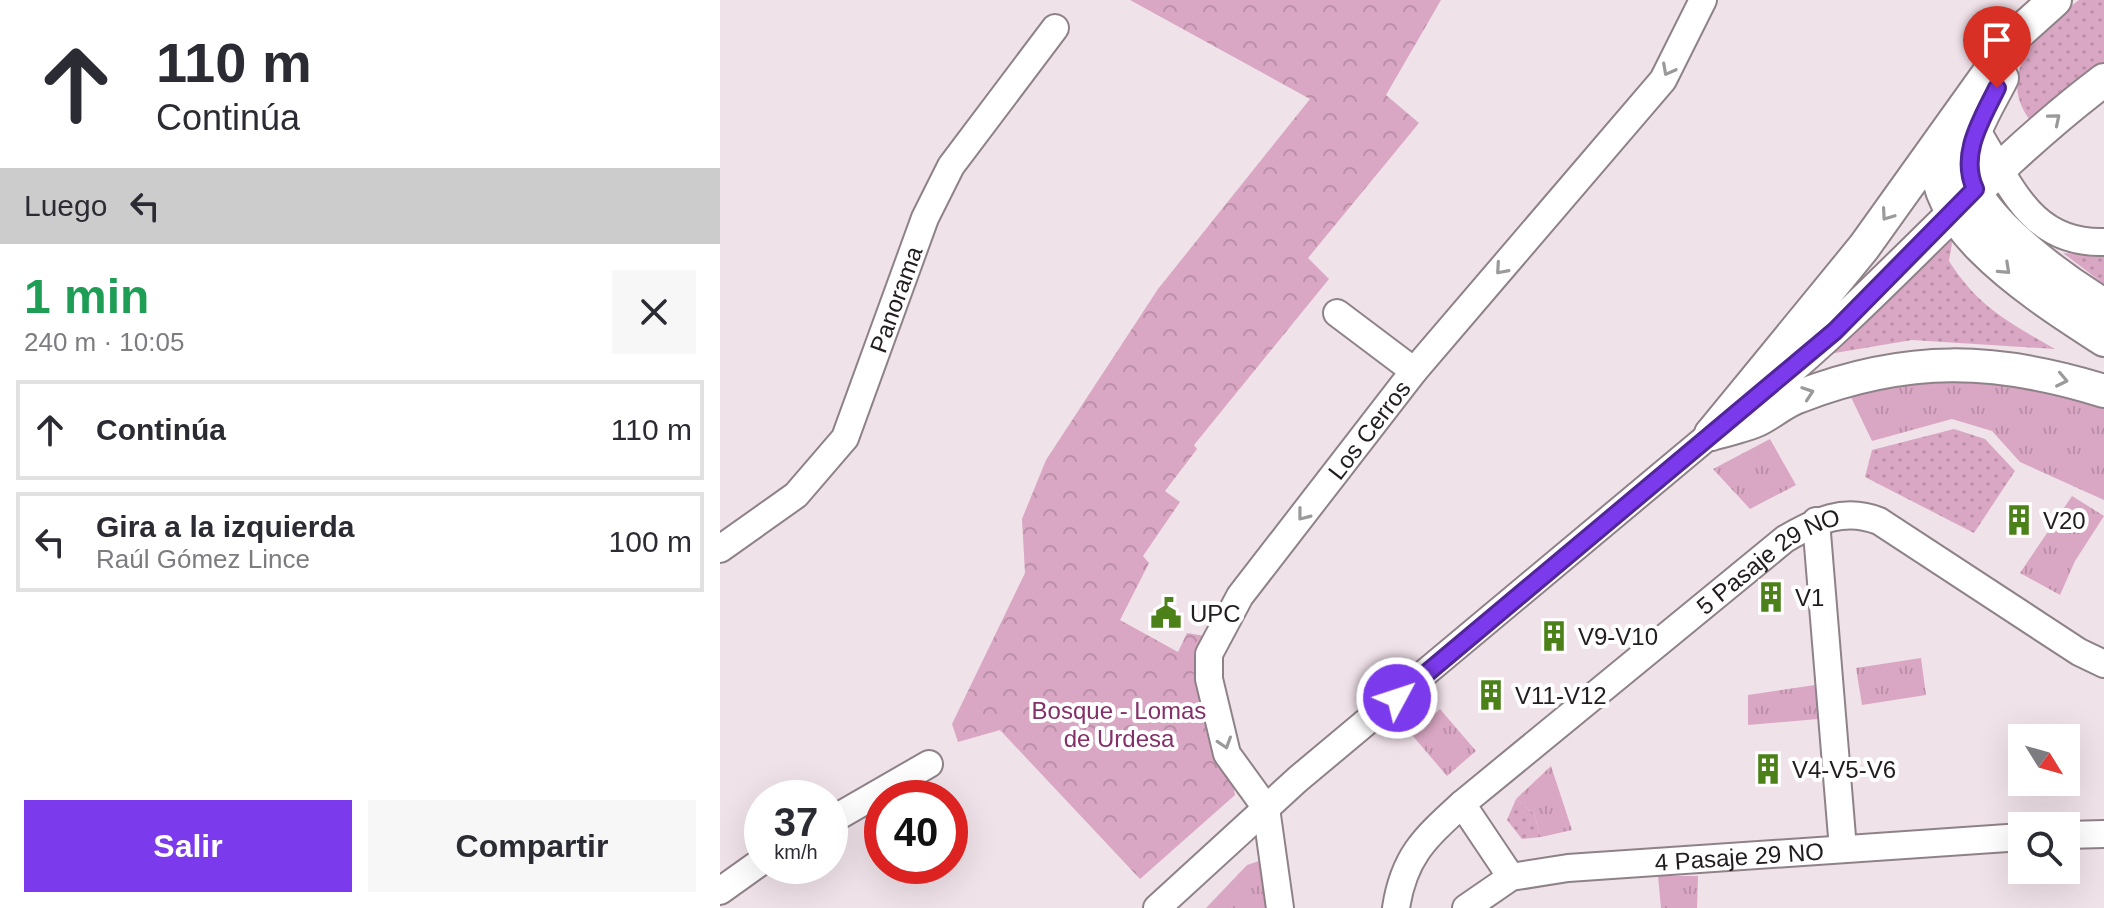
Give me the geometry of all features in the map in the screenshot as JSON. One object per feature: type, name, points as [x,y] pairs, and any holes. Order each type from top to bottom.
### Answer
[{"type":"main road","points":[[1711,434],[1864,247],[1924,180],[1962,129],[2042,6]]},
{"type":"main road","points":[[1711,434],[1835,331],[1975,189],[2104,80]]},
{"type":"main road","points":[[1962,129],[1975,189],[2021,246],[2104,305]]},
{"type":"main road","points":[[1924,180],[1958,180],[1975,189]]},
{"type":"main road","points":[[1924,180],[2015,278],[2104,340]]},
{"type":"main road","points":[[1711,434],[1757,420],[1796,397],[1863,375],[1935,363],[2006,369],[2104,391]]},
{"type":"street","name":"Los Cerros","points":[[1280,908],[1266,808],[1227,754],[1209,679],[1209,654],[1240,596],[1414,371],[1663,80],[1703,0]]},
{"type":"street","name":"Panorama","points":[[720,549],[796,495],[845,438],[925,218],[951,166],[1055,28]]},
{"type":"street","points":[[1962,129],[2000,167],[2028,213],[2042,226],[2070,240],[2104,242]]},
{"type":"street","points":[[1337,313],[1414,371]]},
{"type":"street","points":[[1157,908],[1266,808],[1711,434]]},
{"type":"street","name":"5 Pasaje 29 NO","points":[[1396,908],[1407,865],[1420,843],[1462,804],[1785,539],[1816,521],[1863,514],[1879,521],[2104,664]]},
{"type":"street","points":[[1816,521],[1843,849]]},
{"type":"street","points":[[848,811],[929,764]]},
{"type":"street","points":[[1462,804],[1511,877]]},
{"type":"street","points":[[2080,835],[2104,834]]},
{"type":"street","name":"4 Pasaje 29 NO","points":[[1466,908],[1511,877],[1568,868],[2008,838]]},
{"type":"street","points":[[720,891],[744,874]]},
{"type":"green space","name":"Bosque - Lomas de Urdesa","points":[[1130,0],[1441,0],[1386,95],[1419,123],[1308,258],[1329,279],[1194,445],[1197,449],[1165,491],[1180,502],[1143,556],[1149,563],[1120,620],[1178,652],[1187,633],[1205,636],[1235,795],[1140,879],[1000,730],[958,742],[952,724],[1025,573],[1022,519],[1046,460],[1158,289],[1310,99]]},
{"type":"green space","points":[[2079,0],[2104,0],[2104,73],[2054,112],[2029,119],[2020,102],[2017,85],[2020,68],[2027,52],[2050,24]]},
{"type":"green space","points":[[1955,225],[1949,261],[1960,277],[1996,312],[2055,349],[1912,340],[1823,355]]},
{"type":"green space","points":[[2063,253],[2104,255],[2104,284]]},
{"type":"green space","points":[[1929,375],[2016,381],[2104,408],[2104,500],[2020,462],[1992,431],[1952,419],[1872,441],[1849,393]]},
{"type":"green space","points":[[1954,429],[1985,439],[2015,471],[1974,533],[1865,477],[1872,450]]},
{"type":"green space","points":[[1770,439],[1796,485],[1750,509],[1713,469]]},
{"type":"green space","points":[[2072,496],[2104,516],[2075,561],[2060,595],[2020,573]]},
{"type":"green space","points":[[1921,658],[1926,695],[1862,705],[1856,668]]},
{"type":"green space","points":[[1815,685],[1818,719],[1748,725],[1748,695]]},
{"type":"green space","points":[[1440,709],[1476,751],[1447,776],[1412,735]]},
{"type":"green space","points":[[1551,766],[1572,830],[1541,837],[1534,814],[1516,799]]},
{"type":"green space","points":[[1516,799],[1534,814],[1541,837],[1522,839],[1507,820]]},
{"type":"green space","points":[[1259,861],[1266,866],[1266,908],[1206,908],[1247,865]]},
{"type":"green space","points":[[1658,876],[1698,876],[1697,908],[1661,908]]},
{"type":"place","name":"V20","points":[[2019,520]]},
{"type":"place","name":"V1","points":[[1771,597]]},
{"type":"place","name":"UPC","points":[[1166,613]]},
{"type":"place","name":"V9-V10","points":[[1554,636]]},
{"type":"place","name":"V11-V12","points":[[1491,695]]},
{"type":"place","name":"V4-V5-V6","points":[[1768,769]]},
{"type":"route","points":[[1397,698],[1835,331],[1975,189],[1968,170],[1969,159],[1977,131],[1997,88]]}]
